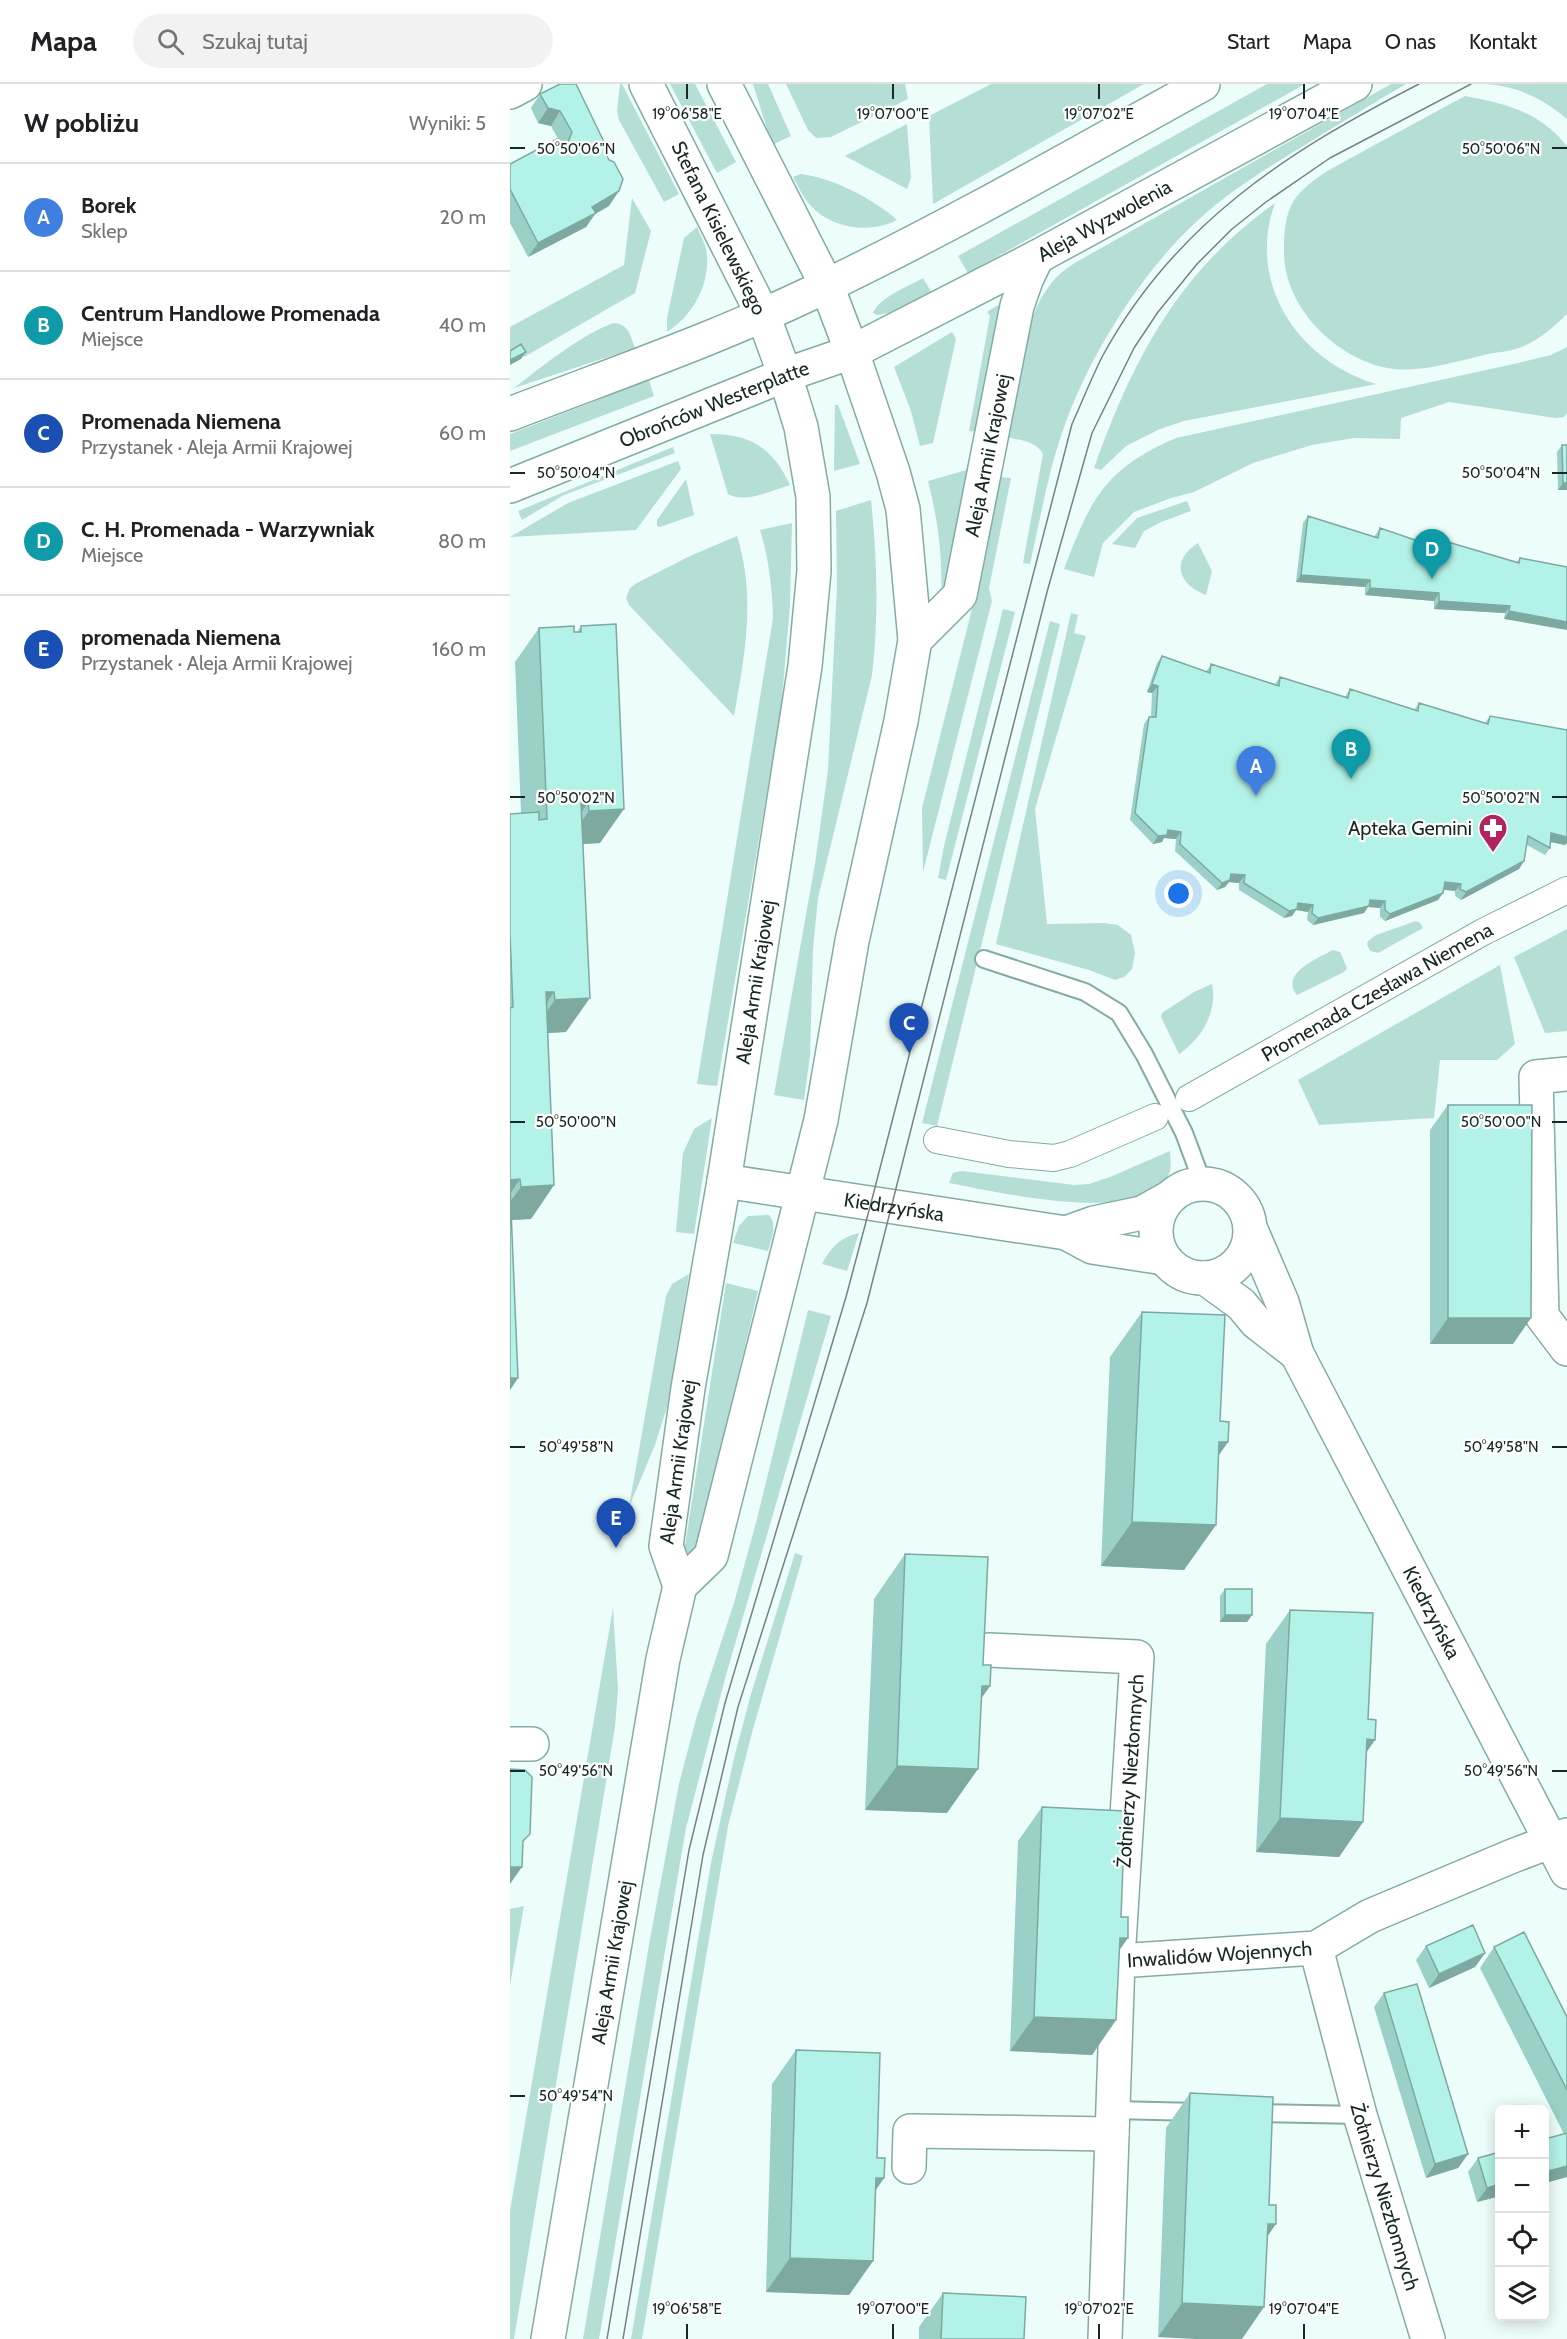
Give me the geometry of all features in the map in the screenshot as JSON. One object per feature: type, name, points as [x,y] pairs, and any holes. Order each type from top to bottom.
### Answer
[{"type":"main road","points":[[510,92],[525,84]]},
{"type":"main road","name":"Stefana Kisielewskiego","points":[[646,84],[763,315],[785,375]]},
{"type":"main road","points":[[724,84],[827,286],[852,352]]},
{"type":"main road","points":[[510,414],[763,315],[827,286],[953,221],[1203,84]]},
{"type":"main road","name":"Aleja Wyzwolenia","points":[[852,352],[1037,257],[1355,84]]},
{"type":"main road","name":"Aleja Armii Krajowej","points":[[915,640],[960,595],[1017,306],[1037,257]]},
{"type":"main road","name":"Aleja Armii Krajowej","points":[[680,1586],[711,1556],[821,1120],[852,941],[901,721],[915,640],[903,509],[893,472],[852,352]]},
{"type":"main road","name":"Obrońców Westerplatte","points":[[510,486],[785,375],[852,352]]},
{"type":"main road","name":"Aleja Armii Krajowej","points":[[548,2339],[661,1671],[680,1586],[666,1546],[688,1388],[724,1181],[805,666],[814,571],[813,496],[801,427],[785,375]]},
{"type":"main road","points":[[1567,1074],[1536,1077],[1542,1316],[1567,1349]]},
{"type":"main road","name":"Kiedrzyńska","points":[[724,1181],[1066,1233],[1092,1247],[1164,1258]]},
{"type":"main road","points":[[1203,1184],[1221,1187],[1236,1197],[1247,1212],[1251,1230],[1248,1248],[1238,1264],[1223,1274],[1205,1278],[1190,1276],[1175,1269],[1164,1258],[1157,1243],[1156,1227],[1160,1211],[1169,1198],[1185,1187],[1203,1184]]},
{"type":"main road","name":"Kiedrzyńska","points":[[1066,1233],[1094,1223],[1142,1213],[1169,1198]]},
{"type":"main road","name":"Kiedrzyńska","points":[[1251,1230],[1282,1302],[1297,1354],[1559,1838],[1567,1872]]},
{"type":"main road","name":"Kiedrzyńska","points":[[1205,1278],[1241,1304],[1256,1322],[1297,1354]]},
{"type":"main road","name":"Żołnierzy Niezłomnych","points":[[989,1650],[1137,1657],[1118,1960]]},
{"type":"main road","name":"Inwalidów Wojennych","points":[[1105,2339],[1118,1960],[1316,1948],[1370,1916],[1559,1838]]},
{"type":"main road","name":"Żołnierzy Niezłomnych","points":[[1316,1948],[1360,2115],[1428,2339]]},
{"type":"main road","points":[[909,2167],[910,2131],[1112,2122]]},
{"type":"street","name":"Promenada Czesława Niemena","points":[[1189,1098],[1483,932],[1567,890]]},
{"type":"street","points":[[937,1140],[1009,1154],[1054,1158],[1070,1154],[1155,1117]]},
{"type":"lane","points":[[984,959],[1085,992],[1119,1013],[1144,1054],[1184,1133],[1203,1184]]},
{"type":"lane","points":[[1112,2122],[1216,2112]]},
{"type":"lane","points":[[1238,2113],[1360,2115]]},
{"type":"green space","points":[[620,84],[679,194],[664,202],[619,120],[617,111]]},
{"type":"green space","points":[[670,84],[695,84],[736,162],[717,173]]},
{"type":"green space","points":[[753,84],[768,84],[791,136],[772,145]]},
{"type":"green space","points":[[786,84],[905,84],[908,99],[831,137],[816,138],[808,130]]},
{"type":"green space","points":[[991,84],[1144,84],[933,204],[929,116]]},
{"type":"green space","points":[[1267,84],[1305,84],[968,273],[958,256]]},
{"type":"green space","points":[[1391,84],[1406,84],[1237,189],[1195,223],[1156,265],[1105,340],[1078,393],[1055,455],[1030,564],[1023,563],[1043,454],[1032,444],[1006,437],[1021,354],[1027,334],[1043,296],[1054,280],[1079,260]]},
{"type":"green space","points":[[1486,84],[1567,84],[1567,119],[1549,105],[1529,95],[1508,87]]},
{"type":"green space","points":[[1465,96],[1521,111],[1545,125],[1567,146],[1567,314],[1541,336],[1515,349],[1418,369],[1394,369],[1373,364],[1335,344],[1318,329],[1304,312],[1293,293],[1286,273],[1284,252],[1285,230],[1290,208],[1297,196],[1322,175]]},
{"type":"green space","points":[[907,124],[911,178],[907,189],[845,156]]},
{"type":"green space","points":[[800,174],[852,190],[897,220],[863,228],[851,227],[829,219],[810,205],[803,195],[793,177]]},
{"type":"green space","points":[[632,198],[651,231],[635,293],[524,357],[518,347],[510,351],[510,327],[624,265]]},
{"type":"green space","points":[[1275,203],[1268,233],[1268,262],[1274,290],[1285,315],[1302,338],[1323,357],[1348,373],[1376,384],[1184,421],[1160,429],[1126,446],[1101,470],[1094,468],[1125,390],[1163,320],[1185,288],[1211,258]]},
{"type":"green space","points":[[697,227],[706,249],[706,273],[703,285],[693,307],[677,325],[667,332],[667,318],[684,238]]},
{"type":"green space","points":[[923,278],[932,293],[889,313],[877,315],[873,313],[888,297]]},
{"type":"green space","points":[[998,305],[1000,308],[977,432],[969,431],[990,316],[987,312]]},
{"type":"green space","points":[[613,323],[626,328],[635,348],[514,388],[574,344]]},
{"type":"green space","points":[[952,332],[956,339],[933,443],[920,446],[911,411],[894,367]]},
{"type":"green space","points":[[1567,347],[1567,413],[1564,417],[1555,418],[1449,402],[1401,418],[1400,439],[1354,438],[1312,445],[1253,463],[1194,492],[1134,512],[1103,543],[1094,577],[1064,569],[1083,523],[1103,489],[1132,462],[1176,438],[1518,363],[1551,355]]},
{"type":"green space","points":[[649,380],[654,396],[510,451],[510,434]]},
{"type":"green space","points":[[835,405],[838,405],[860,464],[834,471]]},
{"type":"green space","points":[[710,434],[737,437],[759,446],[776,461],[790,485],[750,497],[742,498],[728,494]]},
{"type":"green space","points":[[673,447],[675,453],[564,495],[522,520],[518,511]]},
{"type":"green space","points":[[678,461],[681,469],[636,530],[510,537],[568,503]]},
{"type":"green space","points":[[970,469],[946,598],[941,598],[939,539],[928,481]]},
{"type":"green space","points":[[999,477],[1011,478],[989,588],[992,601],[923,872],[922,808],[977,589]]},
{"type":"green space","points":[[686,479],[694,515],[660,527],[657,526],[657,520]]},
{"type":"green space","points":[[871,500],[876,587],[876,631],[872,675],[818,898],[813,949],[810,1056],[804,1100],[774,1095],[815,864],[828,770],[837,587],[836,511]]},
{"type":"green space","points":[[1187,501],[1191,511],[1144,531],[1135,548],[1112,544],[1137,518]]},
{"type":"green space","points":[[792,523],[790,605],[781,710],[717,1086],[697,1084],[773,618],[770,573],[760,530]]},
{"type":"green space","points":[[737,536],[746,581],[747,626],[734,716],[629,605],[626,598],[630,588],[637,583],[690,556]]},
{"type":"green space","points":[[1198,543],[1212,571],[1206,595],[1189,585],[1181,572],[1184,557]]},
{"type":"green space","points":[[1003,609],[1015,612],[946,880],[938,878],[944,846]]},
{"type":"green space","points":[[1071,613],[1078,615],[1074,633],[1086,636],[1035,809],[1047,924],[1104,923],[1118,925],[1131,935],[1135,953],[1132,969],[1124,977],[1115,980],[1089,970],[996,944]]},
{"type":"green space","points":[[1050,621],[1060,624],[937,1126],[922,1123]]},
{"type":"green space","points":[[1416,921],[1423,928],[1378,953],[1370,951],[1368,941],[1376,935]]},
{"type":"green space","points":[[1567,929],[1567,1031],[1545,1033],[1514,957]]},
{"type":"green space","points":[[1333,950],[1340,952],[1347,968],[1344,972],[1297,995],[1293,987],[1293,980],[1297,973],[1303,967]]},
{"type":"green space","points":[[1500,965],[1515,1044],[1497,1060],[1440,1060],[1434,1118],[1319,1125],[1298,1080]]},
{"type":"green space","points":[[1212,984],[1212,1005],[1206,1024],[1194,1041],[1179,1054],[1161,1017],[1162,1013],[1194,992]]},
{"type":"green space","points":[[712,1118],[694,1234],[676,1232],[683,1153],[694,1129]]},
{"type":"green space","points":[[1170,1151],[1169,1174],[1155,1190],[1132,1199],[1101,1203],[1067,1202],[999,1193],[949,1183],[953,1173],[962,1171],[1074,1185],[1089,1184]]},
{"type":"green space","points":[[769,1215],[773,1228],[768,1251],[733,1243],[739,1226],[748,1216]]},
{"type":"green space","points":[[859,1233],[847,1271],[822,1264],[837,1244]]},
{"type":"green space","points":[[689,1274],[667,1407],[655,1445],[629,1507],[666,1296],[672,1284]]},
{"type":"green space","points":[[726,1283],[758,1291],[696,1554],[684,1552]]},
{"type":"green space","points":[[808,1310],[831,1316],[726,1675],[686,1828],[599,2339],[583,2339],[650,1939],[679,1784],[696,1719],[734,1603],[757,1519]]},
{"type":"green space","points":[[795,1553],[803,1556],[753,1729],[728,1826],[642,2339],[631,2339],[711,1863],[734,1758],[751,1694]]},
{"type":"green space","points":[[613,1608],[618,1689],[615,1727],[514,2339],[510,2339],[510,2211]]},
{"type":"green space","points":[[524,1906],[510,1985],[510,1909]]},
{"type":"building","points":[[560,84],[576,84],[606,146],[605,152],[609,160],[614,162],[623,179],[619,191],[592,207],[596,213],[538,243],[510,189],[510,164],[557,139],[566,155],[572,152],[567,145],[572,132],[560,111],[548,108],[540,94]]},
{"type":"building","points":[[521,344],[526,352],[510,360],[510,351]]},
{"type":"building","points":[[1562,445],[1567,445],[1567,483],[1563,483]]},
{"type":"building","points":[[1308,516],[1378,538],[1380,528],[1447,551],[1448,542],[1519,563],[1520,558],[1567,567],[1567,622],[1509,611],[1510,606],[1439,601],[1439,593],[1370,588],[1370,580],[1301,575]]},
{"type":"building","points":[[616,624],[624,809],[589,811],[588,803],[581,803],[590,998],[555,1000],[554,992],[546,992],[554,1185],[521,1187],[520,1179],[510,1180],[510,1008],[513,1007],[510,935],[510,814],[539,812],[539,820],[547,819],[539,628],[574,626],[574,632],[581,632],[581,626]]},
{"type":"building","points":[[1162,656],[1210,673],[1211,664],[1279,686],[1280,677],[1348,698],[1350,689],[1418,711],[1419,703],[1488,724],[1490,716],[1567,730],[1567,837],[1551,833],[1550,848],[1528,836],[1524,861],[1466,892],[1460,889],[1461,884],[1445,882],[1443,893],[1390,914],[1385,910],[1385,901],[1370,900],[1369,906],[1318,918],[1312,913],[1313,905],[1298,903],[1297,909],[1289,911],[1244,883],[1245,875],[1231,874],[1230,880],[1222,883],[1180,844],[1181,832],[1168,830],[1167,835],[1158,836],[1135,813],[1149,717],[1156,717],[1158,686],[1152,684]]},
{"type":"building","points":[[1448,1105],[1532,1105],[1531,1318],[1448,1318]]},
{"type":"building","points":[[510,1186],[518,1378],[510,1378]]},
{"type":"building","points":[[1142,1312],[1225,1315],[1220,1421],[1229,1422],[1228,1442],[1219,1442],[1216,1525],[1132,1522]]},
{"type":"building","points":[[905,1554],[988,1557],[983,1665],[991,1665],[990,1686],[982,1686],[978,1769],[897,1766]]},
{"type":"building","points":[[1225,1589],[1252,1589],[1252,1615],[1225,1615]]},
{"type":"building","points":[[1290,1610],[1373,1613],[1368,1719],[1376,1720],[1375,1740],[1367,1739],[1363,1822],[1280,1818]]},
{"type":"building","points":[[510,1769],[525,1770],[532,1777],[530,1834],[523,1841],[522,1867],[510,1867]]},
{"type":"building","points":[[1042,1807],[1125,1811],[1121,1917],[1128,1917],[1128,1938],[1120,1938],[1116,2020],[1034,2017]]},
{"type":"building","points":[[1473,1925],[1485,1953],[1439,1974],[1426,1946]]},
{"type":"building","points":[[1524,1932],[1567,2017],[1567,2090],[1494,1947]]},
{"type":"building","points":[[1417,1984],[1468,2154],[1435,2164],[1384,1993]]},
{"type":"building","points":[[796,2050],[880,2053],[877,2158],[885,2158],[884,2178],[876,2178],[873,2261],[790,2258]]},
{"type":"building","points":[[1190,2093],[1273,2097],[1269,2205],[1276,2205],[1276,2224],[1268,2224],[1264,2307],[1182,2303]]},
{"type":"building","points":[[1567,2133],[1567,2166],[1549,2171],[1549,2138]]},
{"type":"building","points":[[1495,2153],[1495,2186],[1487,2188],[1478,2158]]},
{"type":"building","points":[[943,2293],[1026,2297],[1024,2339],[941,2339]]},
{"type":"tram line","points":[[607,2339],[689,1850],[725,1703],[846,1297],[1072,424],[1102,357],[1131,310],[1163,268],[1199,230],[1238,196],[1280,165],[1324,136],[1419,84]]},
{"type":"tram line","points":[[623,2339],[703,1855],[738,1707],[867,1303],[1047,592],[1092,433],[1134,348],[1158,312],[1197,264],[1232,229],[1266,202],[1330,158],[1471,84]]},
{"type":"place","name":"C. H. Promenada - Warzywniak","points":[[1432,579]]},
{"type":"place","name":"Centrum Handlowe Promenada","points":[[1351,779]]},
{"type":"place","name":"Borek","points":[[1256,796]]},
{"type":"place","name":"Apteka Gemini","points":[[1493,854]]},
{"type":"place","name":"Promenada Niemena","points":[[909,1053]]},
{"type":"place","name":"promenada Niemena","points":[[616,1548]]}]
